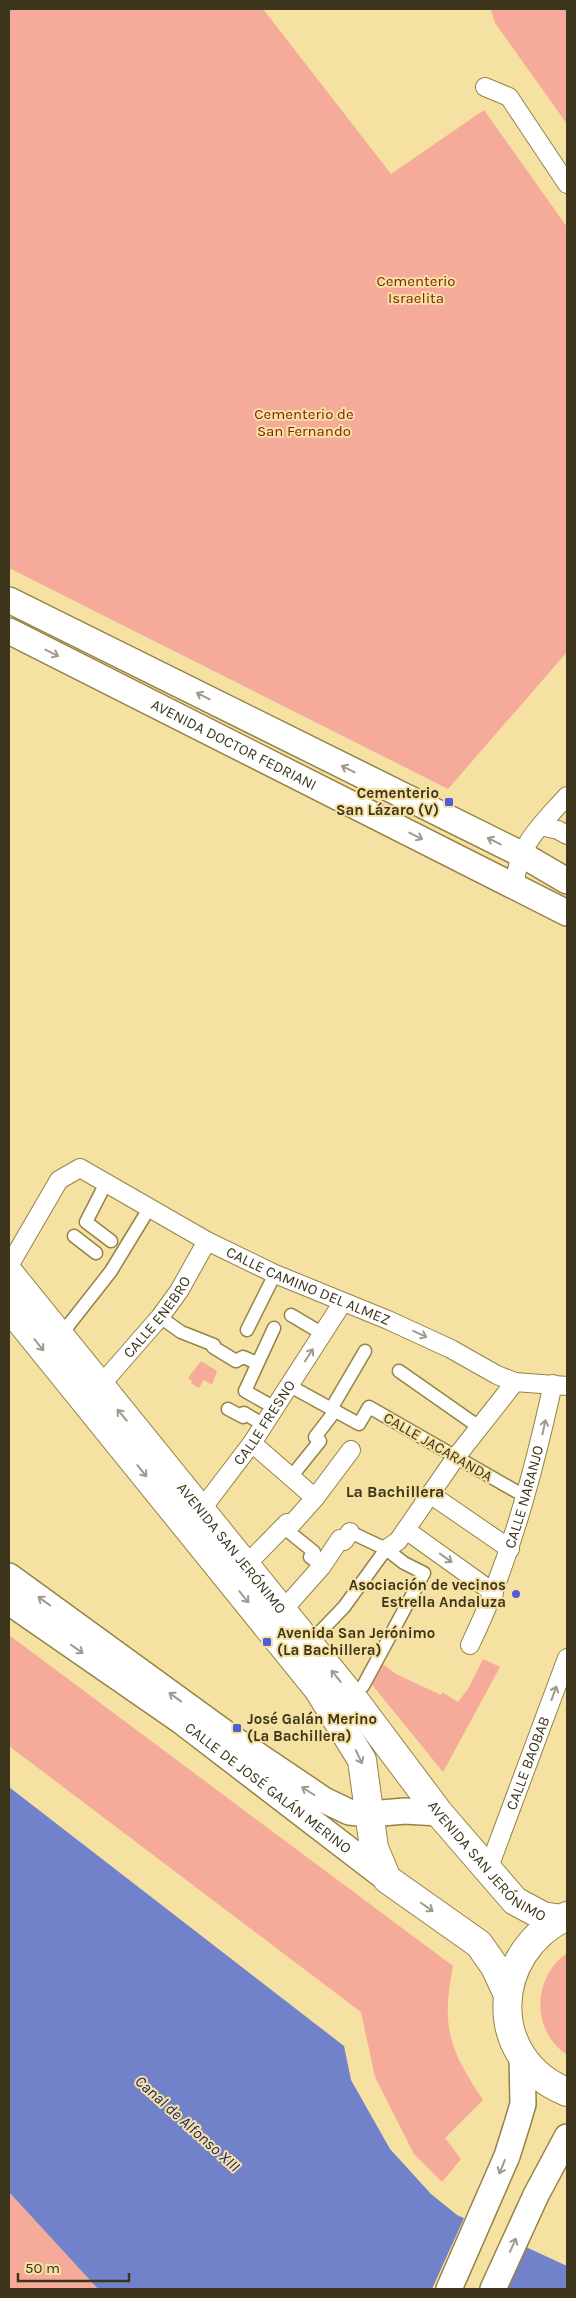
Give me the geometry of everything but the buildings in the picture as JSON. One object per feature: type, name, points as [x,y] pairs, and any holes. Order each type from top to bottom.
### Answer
[{"type":"main road","name":"AVENIDA DOCTOR FEDRIANI","points":[[9,600],[521,854],[567,881]]},
{"type":"main road","name":"AVENIDA DOCTOR FEDRIANI","points":[[9,631],[515,885],[567,913]]},
{"type":"main road","name":"AVENIDA SAN JERÓNIMO","points":[[9,1273],[283,1610],[352,1697],[439,1813],[488,1870],[515,1901],[524,1907],[543,1916],[564,1917]]},
{"type":"main road","name":"AVENIDA SAN JERÓNIMO","points":[[9,1307],[318,1689],[362,1760],[374,1848],[387,1879]]},
{"type":"main road","name":"CALLE DE JOSÉ GALÁN MERINO","points":[[9,1576],[292,1780],[324,1800],[349,1812],[370,1814],[405,1811],[439,1813]]},
{"type":"main road","name":"CALLE DE JOSÉ GALÁN MERINO","points":[[9,1602],[181,1721],[387,1879],[479,1944],[495,1967],[507,1993]]},
{"type":"main road","points":[[564,1917],[542,1930],[523,1951],[510,1978],[507,1993],[509,2026],[522,2055],[538,2075],[567,2092]]},
{"type":"main road","points":[[449,2289],[504,2164],[518,2121],[522,2104],[522,2055]]},
{"type":"main road","points":[[494,2289],[536,2195],[566,2139]]},
{"type":"street","points":[[485,87],[508,97],[567,184]]},
{"type":"street","points":[[515,885],[516,870],[521,854],[541,826],[567,796]]},
{"type":"street","points":[[541,826],[558,830],[567,835]]},
{"type":"street","name":"CALLE CAMINO DEL ALMEZ","points":[[9,1266],[59,1180],[80,1168],[207,1240],[275,1274],[397,1324],[451,1349],[497,1375],[515,1382],[560,1385]]},
{"type":"street","points":[[106,1183],[86,1222],[111,1240]]},
{"type":"street","points":[[60,1336],[112,1270],[150,1207]]},
{"type":"street","points":[[74,1236],[91,1249],[97,1230]]},
{"type":"street","name":"CALLE ENEBRO","points":[[99,1386],[160,1317],[179,1290],[207,1240]]},
{"type":"street","points":[[247,1330],[275,1274]]},
{"type":"street","name":"CALLE FRESNO","points":[[201,1510],[252,1443],[342,1302]]},
{"type":"street","points":[[291,1315],[323,1334]]},
{"type":"street","points":[[160,1317],[181,1332],[214,1345],[213,1348],[223,1355],[236,1361],[243,1357],[257,1363]]},
{"type":"street","points":[[274,1328],[245,1391],[275,1408]]},
{"type":"street","points":[[291,1477],[320,1441],[315,1437],[333,1410],[365,1351]]},
{"type":"street","points":[[399,1371],[479,1427]]},
{"type":"street","points":[[319,1633],[344,1607],[386,1549],[398,1541],[456,1457],[515,1382]]},
{"type":"street","name":"CALLE NARANJO","points":[[470,1645],[491,1600],[510,1549],[560,1385]]},
{"type":"street","name":"CALLE JACARANDA","points":[[290,1386],[359,1424],[369,1407],[526,1497]]},
{"type":"street","points":[[228,1410],[242,1417],[244,1413],[264,1425]]},
{"type":"street","points":[[252,1443],[315,1498]]},
{"type":"street","points":[[246,1565],[287,1523],[290,1526],[315,1498],[351,1450]]},
{"type":"street","points":[[430,1494],[510,1549]]},
{"type":"street","points":[[283,1527],[314,1552],[310,1557],[322,1566]]},
{"type":"street","points":[[406,1530],[491,1600]]},
{"type":"street","points":[[283,1610],[322,1566],[340,1539],[344,1541],[350,1532],[386,1549],[404,1563],[424,1573],[363,1686]]},
{"type":"street","name":"CALLE BAOBAB","points":[[488,1870],[567,1658]]},
{"type":"green space","name":"Cementerio de San Fernando","points":[[9,9],[263,9],[391,174],[484,110],[567,227],[567,652],[448,789],[9,568]]},
{"type":"green space","points":[[491,9],[567,9],[567,124],[495,23]]},
{"type":"green space","points":[[201,1361],[217,1371],[212,1385],[204,1380],[199,1388],[191,1383],[192,1381],[188,1378]]},
{"type":"green space","points":[[9,1635],[453,1966],[448,2005],[448,2022],[451,2037],[462,2066],[483,2100],[445,2138],[461,2159],[442,2182],[414,2154],[375,2077],[361,2012],[9,1746]]},
{"type":"green space","points":[[483,1659],[500,1667],[443,1772],[369,1681],[380,1662],[396,1674],[441,1695],[442,1692],[458,1702],[468,1689]]},
{"type":"green space","points":[[567,1953],[567,2055],[555,2044],[547,2032],[540,2004],[547,1976],[555,1964]]},
{"type":"green space","points":[[9,2192],[95,2286],[98,2289],[9,2289]]},
{"type":"water","name":"Canal de Alfonso XIII","points":[[9,1787],[344,2046],[351,2080],[390,2149],[431,2194],[457,2215],[567,2266],[567,2289],[98,2289],[9,2192]]},
{"type":"pier","points":[[465,2216],[527,2245],[508,2289],[432,2289]]},
{"type":"place","name":"Cementerio San Lázaro (V)","points":[[449,802]]},
{"type":"place","name":"Asociación de vecinos Estrella Andaluza","points":[[516,1594]]},
{"type":"place","name":"Avenida San Jerónimo (La Bachillera)","points":[[267,1642]]},
{"type":"place","name":"José Galán Merino (La Bachillera)","points":[[237,1728]]},
{"type":"district","name":"La Bachillera","points":[[395,1491]]},
{"type":"park label","name":"Cementerio Israelita","points":[[416,290]]}]
